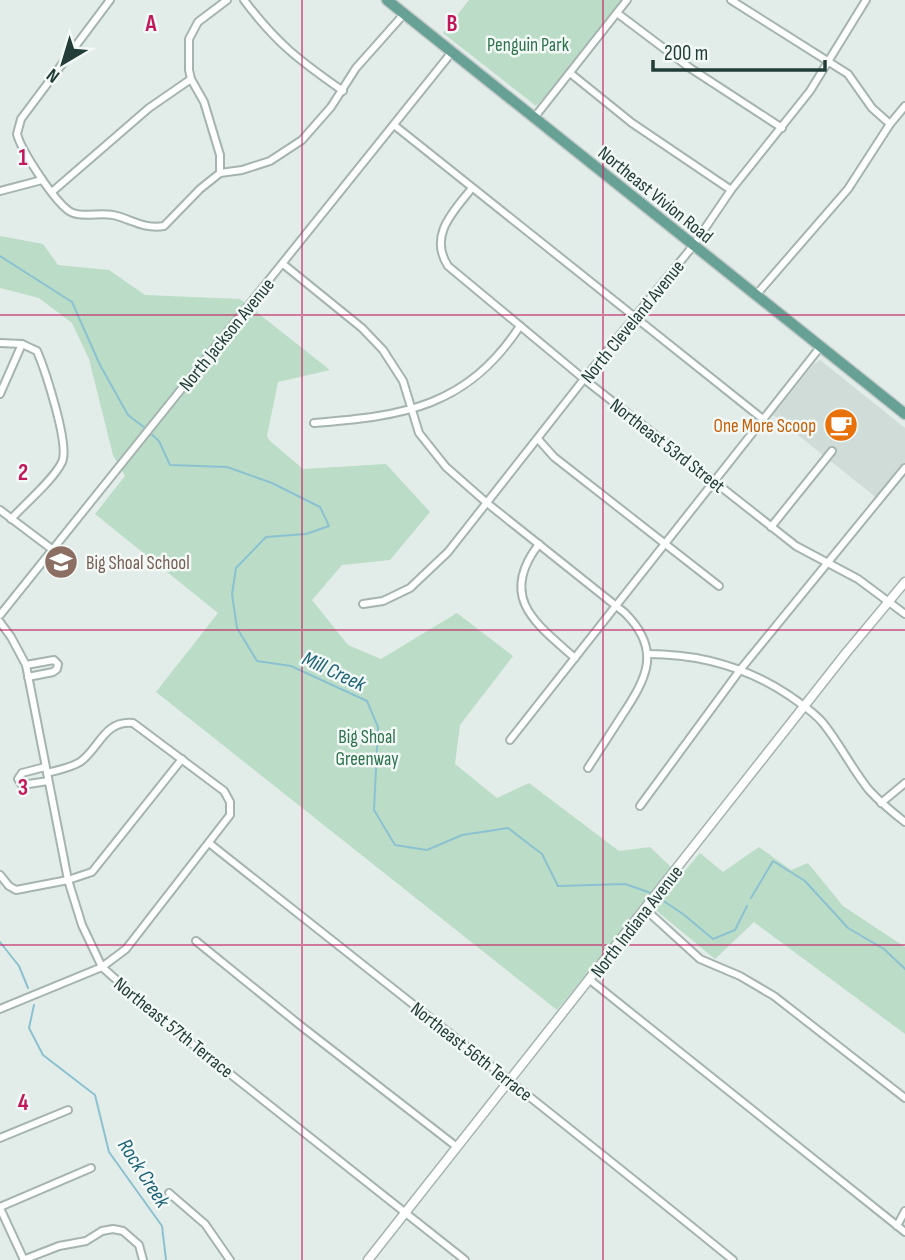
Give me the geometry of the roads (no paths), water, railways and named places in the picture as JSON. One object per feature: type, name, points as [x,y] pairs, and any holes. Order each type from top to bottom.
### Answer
[{"type":"main road","name":"Northeast Vivion Road","points":[[387,0],[905,414]]},
{"type":"street","points":[[110,0],[19,123],[19,141],[41,180],[72,213],[116,215],[155,228],[164,226],[200,189],[220,173],[256,166],[291,149],[318,123],[360,62],[404,15]]},
{"type":"street","points":[[220,173],[220,155],[204,102],[191,79],[189,39],[193,30],[212,10],[227,0]]},
{"type":"street","points":[[244,0],[265,27],[295,57],[342,91]]},
{"type":"street","points":[[534,118],[628,0]]},
{"type":"street","points":[[732,0],[855,81],[872,108],[890,124]]},
{"type":"street","name":"North Cleveland Avenue","points":[[363,604],[392,597],[418,582],[448,552],[584,379],[694,246],[731,190],[782,128],[829,62],[866,0]]},
{"type":"street","points":[[617,13],[690,68],[782,128]]},
{"type":"street","name":"North Jackson Avenue","points":[[0,615],[452,52]]},
{"type":"street","points":[[569,73],[632,123],[731,190]]},
{"type":"street","points":[[53,191],[149,108],[191,79]]},
{"type":"street","points":[[756,295],[848,188],[905,106]]},
{"type":"street","points":[[394,125],[764,420]]},
{"type":"street","points":[[0,191],[41,180]]},
{"type":"street","name":"Northeast 53rd Street","points":[[472,188],[444,226],[440,243],[443,259],[448,266],[584,379],[771,527],[796,546],[867,584],[905,614]]},
{"type":"street","points":[[284,264],[362,328],[393,362],[403,381],[419,433],[432,452],[461,481],[616,606],[637,627],[648,654],[647,667],[639,690],[588,768]]},
{"type":"street","points":[[314,424],[370,419],[411,410],[452,394],[495,358],[520,326]]},
{"type":"street","points":[[0,343],[22,344],[37,351],[45,368],[65,450],[59,468],[11,519]]},
{"type":"street","points":[[0,394],[22,344]]},
{"type":"street","points":[[510,740],[821,346]]},
{"type":"street","points":[[538,439],[554,457],[719,586]]},
{"type":"street","points":[[771,527],[832,451]]},
{"type":"street","points":[[640,806],[740,670],[905,468]]},
{"type":"street","points":[[0,510],[53,550]]},
{"type":"street","points":[[539,544],[529,556],[522,572],[523,600],[533,621],[575,657]]},
{"type":"street","name":"North Indiana Avenue","points":[[368,1260],[905,582]]},
{"type":"street","name":"Northeast 57th Terrace","points":[[0,622],[26,665],[68,880],[87,937],[103,968],[157,1016],[466,1260]]},
{"type":"street","points":[[648,654],[702,658],[740,670],[773,685],[822,721],[867,788],[905,822]]},
{"type":"street","points":[[26,665],[54,660],[58,664],[53,672],[28,677]]},
{"type":"street","points":[[0,1009],[103,968],[127,948],[226,822],[231,810],[229,798],[224,791],[136,724],[120,723],[108,729],[80,761],[68,768],[22,773],[18,779],[22,785],[48,781]]},
{"type":"street","points":[[0,875],[15,889],[85,876],[94,869],[182,759]]},
{"type":"street","points":[[881,803],[905,783]]},
{"type":"street","name":"Northeast 56th Terrace","points":[[209,843],[733,1260]]},
{"type":"street","points":[[648,905],[700,959],[740,976],[774,996],[905,1098]]},
{"type":"street","points":[[196,941],[457,1147]]},
{"type":"street","points":[[590,979],[905,1232]]},
{"type":"street","points":[[0,1138],[68,1110]]},
{"type":"street","points":[[91,1168],[0,1207],[24,1260],[59,1247],[86,1241],[105,1230],[120,1230],[125,1233],[139,1245],[143,1260]]},
{"type":"street","points":[[169,1193],[205,1224],[230,1260]]},
{"type":"street","points":[[897,1226],[905,1211]]},
{"type":"waterway","name":"Mill Creek","points":[[0,256],[72,302],[100,365],[128,415],[145,428]]},
{"type":"waterway","name":"Mill Creek","points":[[149,432],[159,441],[170,465],[227,467],[272,483],[320,507],[329,526],[306,534],[266,537],[236,568],[232,594],[237,628],[257,661],[291,666],[367,701],[378,727],[374,810],[395,845],[427,850],[462,835],[508,828],[542,854],[558,886],[625,884],[651,893]]},
{"type":"waterway","name":"Mill Creek","points":[[751,898],[773,861],[805,881],[848,928],[884,949],[905,969]]},
{"type":"waterway","name":"Mill Creek","points":[[659,898],[713,939],[735,930],[747,906]]},
{"type":"waterway","name":"Rock Creek","points":[[0,942],[19,966],[28,988]]},
{"type":"waterway","name":"Rock Creek","points":[[34,1005],[29,1028],[43,1055],[95,1095],[109,1152],[162,1226],[166,1260]]},
{"type":"place","name":"One More Scoop","points":[[841,425]]},
{"type":"place","name":"Big Shoal School","points":[[61,562]]},
{"type":"park label","name":"Penguin Park","points":[[528,44]]},
{"type":"park label","name":"Big Shoal Greenway","points":[[367,747]]}]
